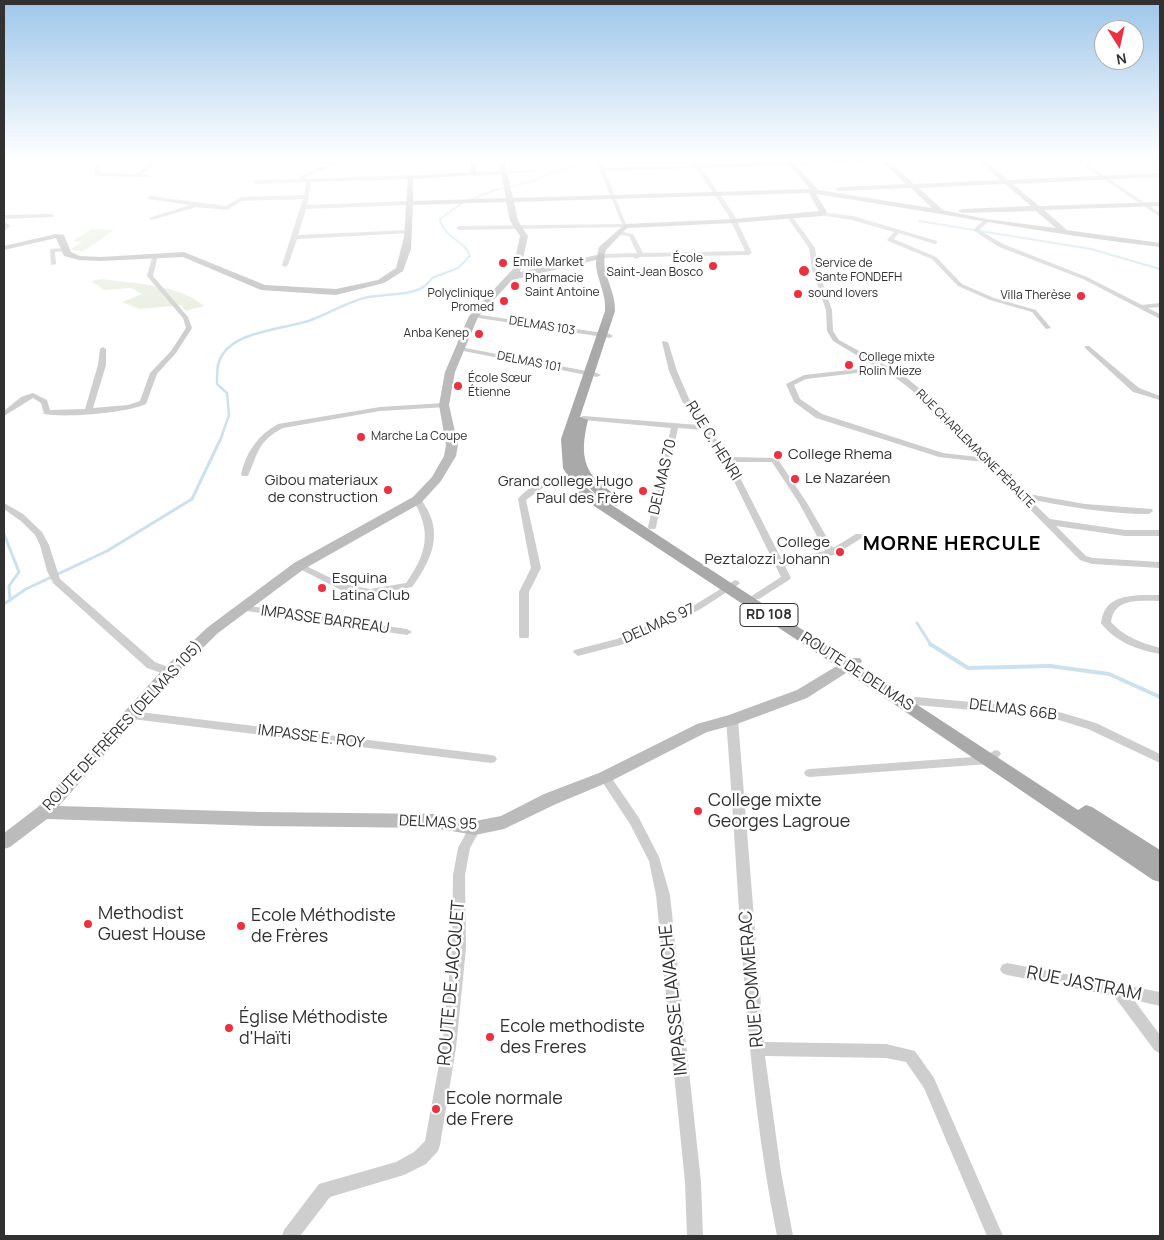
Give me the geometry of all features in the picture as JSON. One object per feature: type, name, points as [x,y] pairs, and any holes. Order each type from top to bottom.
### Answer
[{"type":"main road","name":"ROUTE DE DELMAS","points":[[601,258],[599,263],[611,299],[605,336],[577,438],[578,474],[584,493],[852,664],[992,757],[1160,874]]},
{"type":"main road","name":"ROUTE DE DELMAS","points":[[593,375],[567,439],[566,459],[578,474],[731,586],[756,597],[852,664],[916,701],[992,757],[1160,860]]},
{"type":"street","points":[[285,265],[301,217]]},
{"type":"street","points":[[4,248],[56,236],[61,237],[67,254],[79,258],[190,255],[264,288],[336,292],[369,285],[393,276],[400,269],[409,232],[409,217]]},
{"type":"street","name":"ROUTE DE FRÈRES (DELMAS 105)","points":[[4,842],[44,812],[169,672],[213,630],[298,566],[417,500],[437,478],[450,456],[452,445],[451,432],[444,405],[450,372],[474,316],[491,295],[517,270],[524,236],[513,217]]},
{"type":"street","points":[[621,217],[625,226]]},
{"type":"street","points":[[510,278],[534,270],[601,258],[749,253],[731,217]]},
{"type":"street","points":[[459,228],[625,226],[790,217]]},
{"type":"street","name":"RUE CHARLEMAGNE PÉRALTE","points":[[790,217],[812,248],[816,270],[830,310],[829,326],[832,336],[845,348],[883,368],[917,391],[984,460],[1086,559],[1160,565]]},
{"type":"street","points":[[843,217],[935,242]]},
{"type":"street","points":[[965,217],[1160,245]]},
{"type":"street","points":[[1049,217],[1065,232]]},
{"type":"street","points":[[986,221],[976,230],[985,237],[1026,257],[1085,277],[1160,317]]},
{"type":"street","points":[[4,223],[7,226],[4,230]]},
{"type":"street","points":[[601,258],[602,249],[625,226]]},
{"type":"street","points":[[294,237],[409,232]]},
{"type":"street","points":[[897,232],[890,240],[934,258],[960,285],[992,299],[1034,311],[1048,328]]},
{"type":"street","points":[[618,233],[631,235],[640,254],[636,257]]},
{"type":"street","points":[[53,264],[52,250],[64,250]]},
{"type":"street","points":[[4,414],[24,398],[33,395],[44,402],[47,412],[58,414],[89,410],[125,409],[139,405],[142,402],[154,373],[174,352],[189,328],[186,318],[150,276],[155,255]]},
{"type":"street","points":[[518,264],[525,269],[534,270]]},
{"type":"street","points":[[1140,307],[1160,305]]},
{"type":"street","name":"DELMAS 103","points":[[474,316],[605,336]]},
{"type":"street","name":"RUE C. HENRI","points":[[665,342],[673,371],[686,401],[727,459],[779,564]]},
{"type":"street","points":[[1087,346],[1136,390],[1160,398]]},
{"type":"street","points":[[89,410],[102,365],[104,349]]},
{"type":"street","name":"DELMAS 101","points":[[460,349],[593,375]]},
{"type":"street","points":[[883,368],[804,377],[793,381],[790,384],[790,389],[803,406],[830,420],[942,455],[984,460]]},
{"type":"street","points":[[245,474],[247,462],[253,451],[269,433],[282,426],[380,409],[444,405]]},
{"type":"street","points":[[583,418],[705,428]]},
{"type":"street","name":"DELMAS 70","points":[[652,527],[675,426]]},
{"type":"street","points":[[727,459],[774,460],[803,504],[831,553]]},
{"type":"street","points":[[524,636],[524,592],[536,568],[522,499],[530,490],[550,481],[578,474]]},
{"type":"street","points":[[1021,495],[1083,508],[1113,512],[1149,511]]},
{"type":"street","points":[[298,566],[341,587],[370,592],[409,585],[424,564],[430,540],[428,519],[417,500]]},
{"type":"street","points":[[4,506],[22,515],[42,540],[50,571],[56,581],[151,665],[169,672]]},
{"type":"street","points":[[1049,522],[1126,533],[1160,533]]},
{"type":"street","points":[[756,597],[785,580],[786,576],[779,564],[831,553],[859,536]]},
{"type":"street","name":"DELMAS 97","points":[[578,652],[620,642],[696,608],[731,586]]},
{"type":"street","points":[[1160,598],[1124,601],[1112,605],[1106,615],[1106,623],[1122,637],[1147,648],[1160,651]]},
{"type":"street","name":"IMPASSE BARREAU","points":[[243,608],[407,632]]},
{"type":"street","name":"DELMAS 95","points":[[44,812],[261,819],[434,821],[475,828],[504,822],[550,799],[605,777],[702,728],[732,720],[802,694],[852,664]]},
{"type":"street","name":"DELMAS 66B","points":[[916,701],[1049,713],[1092,726],[1160,759]]},
{"type":"street","name":"IMPASSE E. ROY","points":[[132,715],[491,759]]},
{"type":"street","name":"RUE POMMERAC","points":[[732,720],[748,944],[772,1175],[785,1236]]},
{"type":"street","points":[[810,774],[992,757]]},
{"type":"street","name":"IMPASSE LAVACHE","points":[[605,777],[635,821],[655,861],[663,895],[693,1182],[695,1236]]},
{"type":"street","name":"ROUTE DE JACQUET","points":[[290,1236],[325,1190],[398,1169],[420,1158],[432,1145],[449,1048],[459,948],[460,875],[464,848],[475,828]]},
{"type":"street","name":"RUE JASTRAM","points":[[1007,969],[1160,999]]},
{"type":"street","points":[[1118,991],[1160,1046]]},
{"type":"street","points":[[759,1049],[886,1051],[910,1056],[929,1083],[995,1236]]},
{"type":"shaded area","points":[[91,229],[114,230],[84,251],[70,250],[82,242],[73,241]]},
{"type":"shaded area","points":[[103,279],[169,289],[182,293],[204,306],[186,311],[181,305],[140,309],[122,302],[142,294],[131,288],[104,290],[91,281]]},
{"type":"waterway","points":[[428,283],[432,278],[458,268],[470,256],[464,246],[445,231],[440,219],[443,217]]},
{"type":"waterway","points":[[919,221],[1091,249],[1160,269]]},
{"type":"waterway","points":[[220,441],[229,415],[227,393],[217,384],[218,365],[223,353],[232,345],[257,333],[311,320],[357,300],[371,296],[417,290],[428,283]]},
{"type":"waterway","points":[[4,604],[26,589],[107,551],[192,499],[220,440]]},
{"type":"waterway","points":[[4,534],[19,572],[9,586],[10,599]]},
{"type":"waterway","points":[[917,623],[931,644]]},
{"type":"waterway","points":[[931,644],[968,668],[1050,666],[1109,674],[1160,697]]},
{"type":"place","name":"Emile Market","points":[[503,263]]},
{"type":"place","name":"École Saint-Jean Bosco","points":[[713,266]]},
{"type":"place","name":"Service de Sante FONDEFH","points":[[804,271]]},
{"type":"place","name":"Pharmacie Saint Antoine","points":[[515,286]]},
{"type":"place","name":"sound lovers","points":[[798,294]]},
{"type":"place","name":"Villa Therèse","points":[[1081,296]]},
{"type":"place","name":"Polyclinique Promed","points":[[504,301]]},
{"type":"place","name":"Anba Kenep","points":[[479,334]]},
{"type":"place","name":"College mixte Rolin Mieze","points":[[849,365]]},
{"type":"place","name":"École Sœur Étienne","points":[[458,386]]},
{"type":"place","name":"Marche La Coupe","points":[[361,437]]},
{"type":"place","name":"College Rhema","points":[[778,455]]},
{"type":"place","name":"Le Nazaréen","points":[[795,479]]},
{"type":"place","name":"Gibou materiaux de construction","points":[[388,490]]},
{"type":"place","name":"Grand college Hugo Paul des Frère","points":[[643,491]]},
{"type":"place","name":"College Peztalozzi Johann","points":[[840,552]]},
{"type":"place","name":"Esquina Latina Club","points":[[322,588]]},
{"type":"place","name":"College mixte Georges Lagroue","points":[[698,811]]},
{"type":"place","name":"Methodist Guest House","points":[[88,924]]},
{"type":"place","name":"Ecole Méthodiste de Frères","points":[[241,926]]},
{"type":"place","name":"Église Méthodiste d'Haïti","points":[[229,1028]]},
{"type":"place","name":"Ecole methodiste des Freres","points":[[490,1037]]},
{"type":"place","name":"Ecole normale de Frere","points":[[436,1109]]},
{"type":"district","name":"MORNE HERCULE","points":[[952,544]]}]
